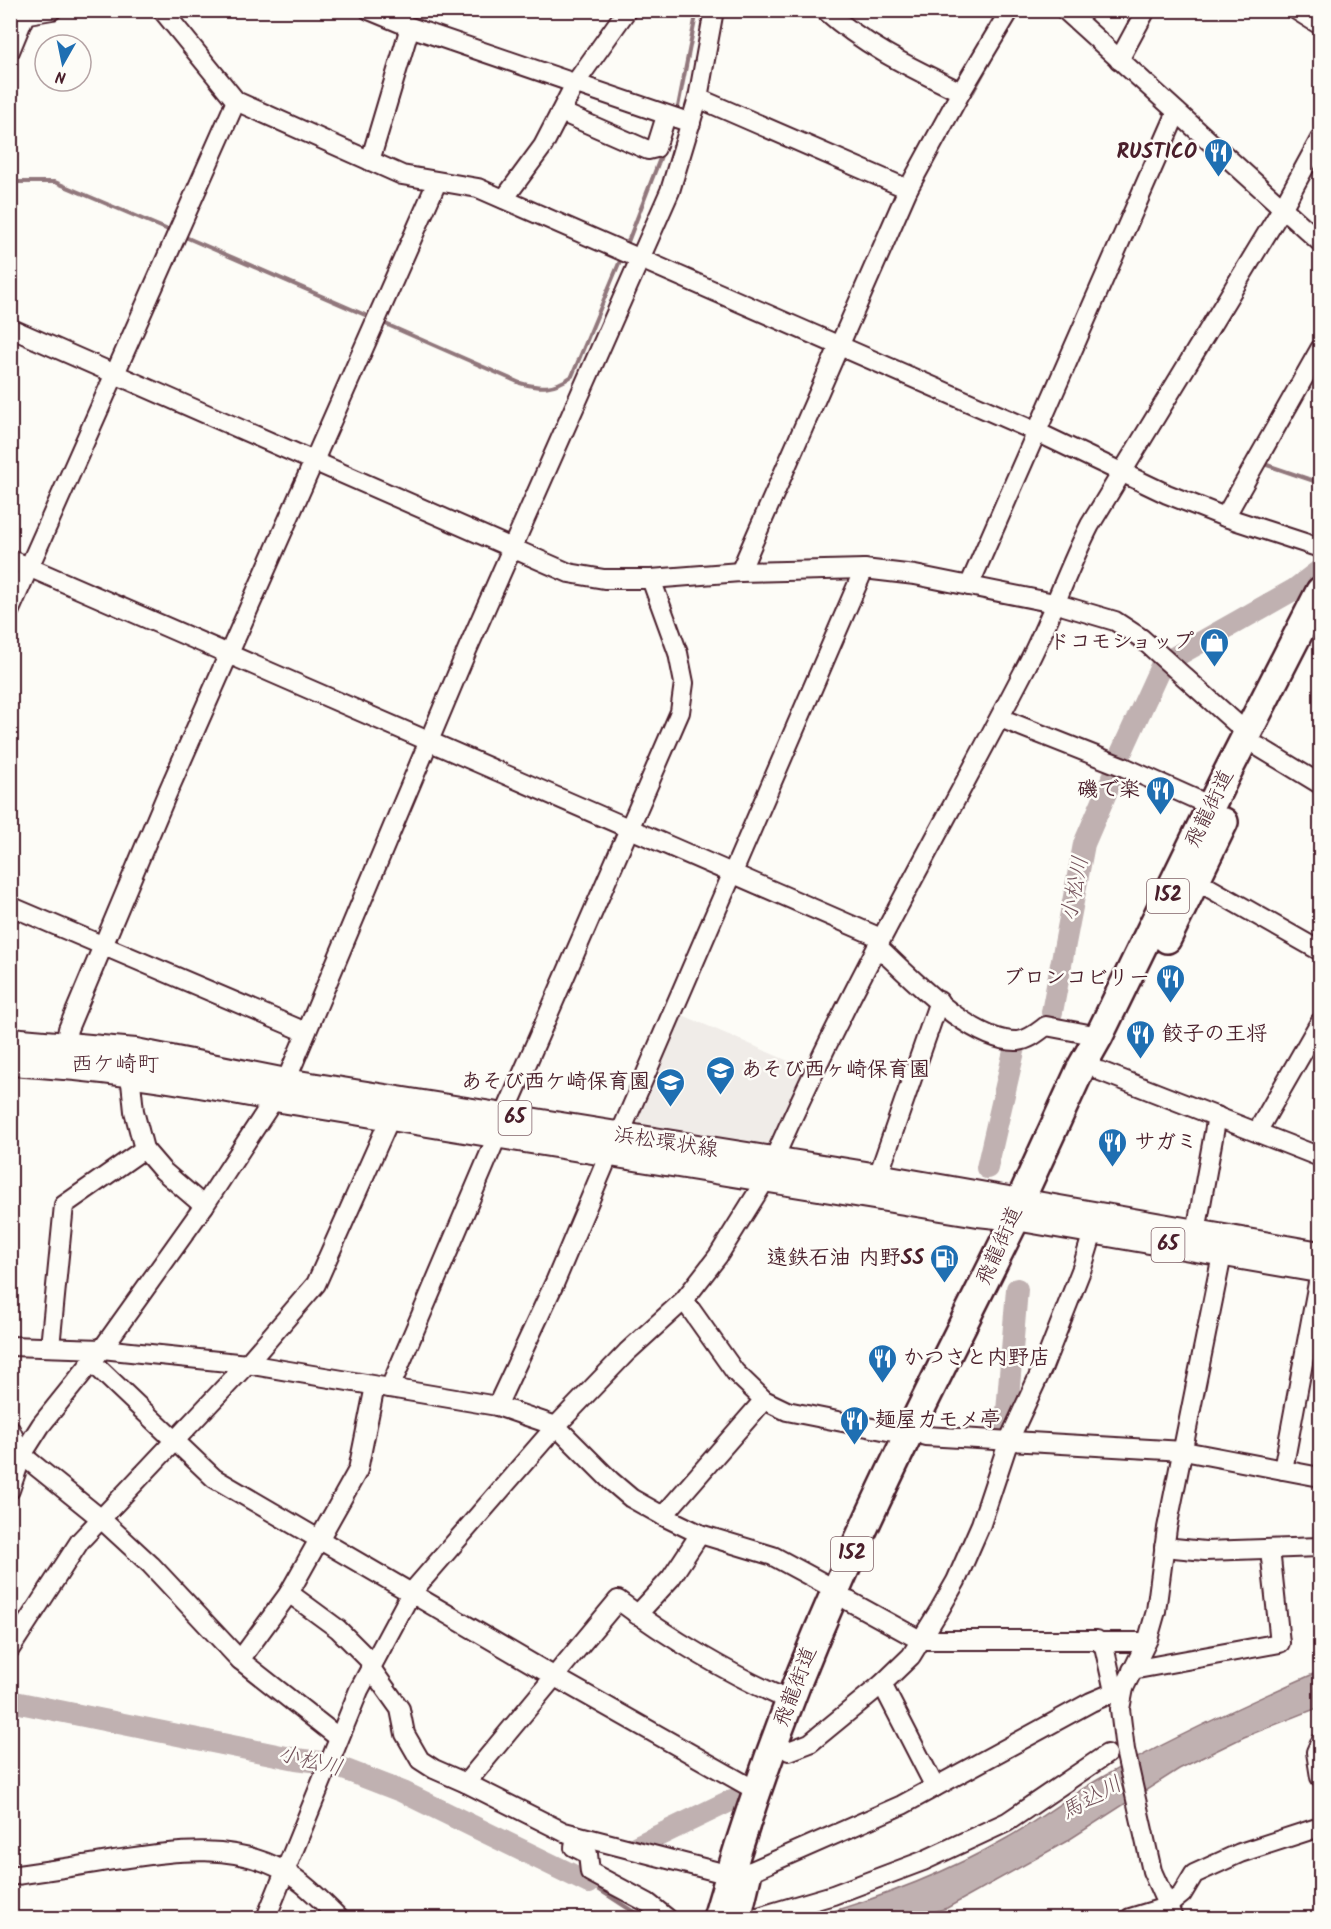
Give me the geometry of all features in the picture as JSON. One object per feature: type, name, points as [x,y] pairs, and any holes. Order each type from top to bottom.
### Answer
[{"type":"highway","name":"飛龍街道","points":[[737,1918],[739,1874],[757,1791],[791,1701],[1025,1212],[1101,1071],[1197,881],[1254,741],[1320,591]]},
{"type":"highway","name":"飛龍街道","points":[[1025,1212],[1082,1066],[1099,1036],[1211,806],[1254,741],[1320,627]]},
{"type":"highway","name":"飛龍街道","points":[[717,1918],[739,1874],[789,1751],[842,1595]]},
{"type":"main road","name":"浜松環状線","points":[[10,1040],[136,1051],[281,1090],[391,1116],[501,1125]]},
{"type":"main road","name":"浜松環状線","points":[[10,1063],[130,1073],[281,1090],[769,1170],[978,1214],[1025,1212],[1196,1232],[1320,1254]]},
{"type":"main road","name":"浜松環状線","points":[[769,1170],[878,1176],[1025,1212],[1093,1232],[1320,1272]]},
{"type":"street","points":[[10,51],[21,14],[52,10]]},
{"type":"street","points":[[162,10],[236,101],[402,175],[477,188],[504,199],[1036,432],[1167,494],[1225,517],[1320,548]]},
{"type":"street","points":[[369,10],[410,27],[576,82],[677,119]]},
{"type":"street","points":[[504,199],[543,146],[576,82],[627,10]]},
{"type":"street","points":[[561,111],[648,150],[656,148],[677,119],[698,98],[714,10]]},
{"type":"street","points":[[825,10],[853,35],[891,58],[961,92]]},
{"type":"street","points":[[740,572],[908,189],[961,92],[1010,10]]},
{"type":"street","points":[[1065,10],[1320,242]]},
{"type":"street","points":[[1119,60],[1146,10]]},
{"type":"street","points":[[1296,10],[1320,25]]},
{"type":"street","points":[[370,160],[410,27]]},
{"type":"street","points":[[698,98],[908,189]]},
{"type":"street","points":[[10,610],[236,101]]},
{"type":"street","points":[[969,586],[1177,112]]},
{"type":"street","points":[[10,1490],[22,1455],[41,1425],[97,1355],[204,1206],[281,1090],[512,547],[630,254],[670,190],[677,119]]},
{"type":"street","points":[[266,1918],[330,1758],[371,1665],[411,1593],[556,1426],[627,1352],[684,1300],[718,1256],[769,1170],[879,942],[1034,652],[1070,563],[1122,471],[1283,207],[1320,139]]},
{"type":"street","points":[[65,1044],[104,944],[375,319],[437,182]]},
{"type":"street","points":[[10,328],[569,573],[604,579],[651,579],[740,572],[864,569],[915,575],[1054,603],[1115,621],[1141,639],[1254,741],[1320,784]]},
{"type":"street","points":[[1225,517],[1320,350]]},
{"type":"street","points":[[10,559],[428,742],[629,826],[879,942],[939,1001],[981,1031],[1008,1040],[1020,1041],[1031,1038],[1046,1026],[1099,1036]]},
{"type":"street","points":[[497,1406],[555,1282],[864,569]]},
{"type":"street","points":[[240,1660],[289,1593],[358,1470],[382,1387],[501,1125],[676,722],[684,683],[678,653],[651,579]]},
{"type":"street","points":[[1000,718],[1124,767],[1211,806]]},
{"type":"street","points":[[1197,881],[1320,951]]},
{"type":"street","points":[[10,906],[104,944],[306,1032]]},
{"type":"street","points":[[878,1176],[939,1001]]},
{"type":"street","points":[[1257,1132],[1320,1022]]},
{"type":"street","points":[[1101,1071],[1320,1157]]},
{"type":"street","points":[[130,1073],[134,1111],[144,1149],[162,1170],[204,1206]]},
{"type":"street","points":[[10,1649],[80,1541],[247,1364],[316,1284],[391,1116]]},
{"type":"street","points":[[1196,1232],[1217,1116]]},
{"type":"street","points":[[50,1347],[64,1205],[144,1149]]},
{"type":"street","points":[[789,1751],[810,1743],[911,1656],[956,1581],[981,1524],[1009,1440],[1043,1367],[1082,1268],[1093,1232]]},
{"type":"street","points":[[289,1593],[338,1629],[371,1665],[400,1709],[405,1734],[420,1760],[434,1770],[466,1783],[564,1832],[739,1874],[864,1823],[1119,1689],[1132,1670],[1146,1642],[1156,1611],[1164,1547],[1222,1254]]},
{"type":"street","points":[[1283,1470],[1320,1272]]},
{"type":"street","points":[[684,1300],[735,1372],[764,1400],[787,1411],[917,1436],[1184,1451],[1320,1477]]},
{"type":"street","points":[[10,1346],[50,1347],[97,1355],[247,1364],[497,1406],[556,1426],[618,1486],[663,1516],[700,1534],[773,1556],[920,1640],[1089,1639],[1099,1642],[1146,1642]]},
{"type":"street","points":[[97,1355],[173,1440],[214,1478],[555,1677],[757,1791]]},
{"type":"street","points":[[663,1516],[764,1400]]},
{"type":"street","points":[[10,1429],[22,1455],[100,1518],[151,1565],[240,1660],[339,1738]]},
{"type":"street","points":[[637,1614],[671,1578],[700,1534]]},
{"type":"street","points":[[1164,1547],[1205,1551],[1320,1547]]},
{"type":"street","points":[[1132,1670],[1280,1643],[1270,1550]]},
{"type":"street","points":[[466,1783],[618,1600],[637,1614],[769,1692],[791,1701]]},
{"type":"street","points":[[1099,1642],[1104,1646],[1119,1689],[1120,1722],[1125,1750],[1143,1821],[1152,1871],[1170,1913]]},
{"type":"street","points":[[882,1683],[935,1787]]},
{"type":"street","points":[[1320,1743],[1316,1752],[1320,1777]]},
{"type":"street","points":[[755,1918],[832,1895],[923,1861],[1007,1822],[1107,1754]]},
{"type":"street","points":[[1170,1913],[1194,1874],[1240,1853],[1320,1827]]},
{"type":"street","points":[[576,1835],[574,1847],[588,1854],[590,1872],[648,1903],[661,1917]]},
{"type":"street","points":[[10,1876],[186,1850],[226,1852],[284,1871],[313,1892],[339,1918]]},
{"type":"street","points":[[1130,1918],[1170,1913]]},
{"type":"shaded area","name":"あそび西ヶ崎保育園","points":[[678,1013],[807,1069],[772,1147],[636,1125],[632,1121]]},
{"type":"water","name":"馬込川","points":[[1320,1671],[1320,1707],[1244,1737],[1179,1769],[1067,1841],[947,1908],[913,1918],[810,1918],[886,1894],[960,1863],[1019,1831],[1087,1786],[1153,1749]]},
{"type":"waterway","points":[[677,112],[697,10]]},
{"type":"waterway","points":[[973,92],[990,61]]},
{"type":"waterway","points":[[626,247],[674,122]]},
{"type":"waterway","points":[[10,182],[55,182],[173,232]]},
{"type":"waterway","points":[[183,236],[372,318]]},
{"type":"waterway","points":[[381,322],[520,383],[541,387],[553,386],[572,376],[622,256]]},
{"type":"waterway","points":[[1267,465],[1320,483]]},
{"type":"waterway","name":"小松川","points":[[1171,659],[1295,589],[1320,570]]},
{"type":"waterway","name":"小松川","points":[[1118,760],[1161,666]]},
{"type":"waterway","name":"小松川","points":[[1052,1012],[1084,844],[1116,770]]},
{"type":"waterway","name":"小松川","points":[[987,1168],[1015,1047]]},
{"type":"waterway","name":"小松川","points":[[1005,1436],[1017,1289]]},
{"type":"waterway","name":"小松川","points":[[10,1701],[296,1759],[328,1763],[403,1792],[589,1883]]},
{"type":"waterway","name":"小松川","points":[[637,1846],[732,1800]]},
{"type":"waterway","points":[[589,1883],[643,1918]]},
{"type":"place","name":"RUSTICO","points":[[1218,178]]},
{"type":"place","name":"ドコモショップ","points":[[1215,668]]},
{"type":"place","name":"磯で楽","points":[[1161,816]]},
{"type":"place","name":"ブロンコビリー","points":[[1171,1004]]},
{"type":"place","name":"餃子の王将","points":[[1141,1060]]},
{"type":"place","name":"あそび西ヶ崎保育園","points":[[720,1096]]},
{"type":"place","name":"あそび西ケ崎保育園","points":[[671,1108]]},
{"type":"place","name":"サガミ","points":[[1113,1168]]},
{"type":"place","name":"遠鉄石油 内野SS","points":[[945,1284]]},
{"type":"place","name":"かつさと内野店","points":[[882,1384]]},
{"type":"place","name":"麺屋カモメ亭","points":[[854,1446]]},
{"type":"district","name":"西ケ崎町","points":[[115,1065]]}]
